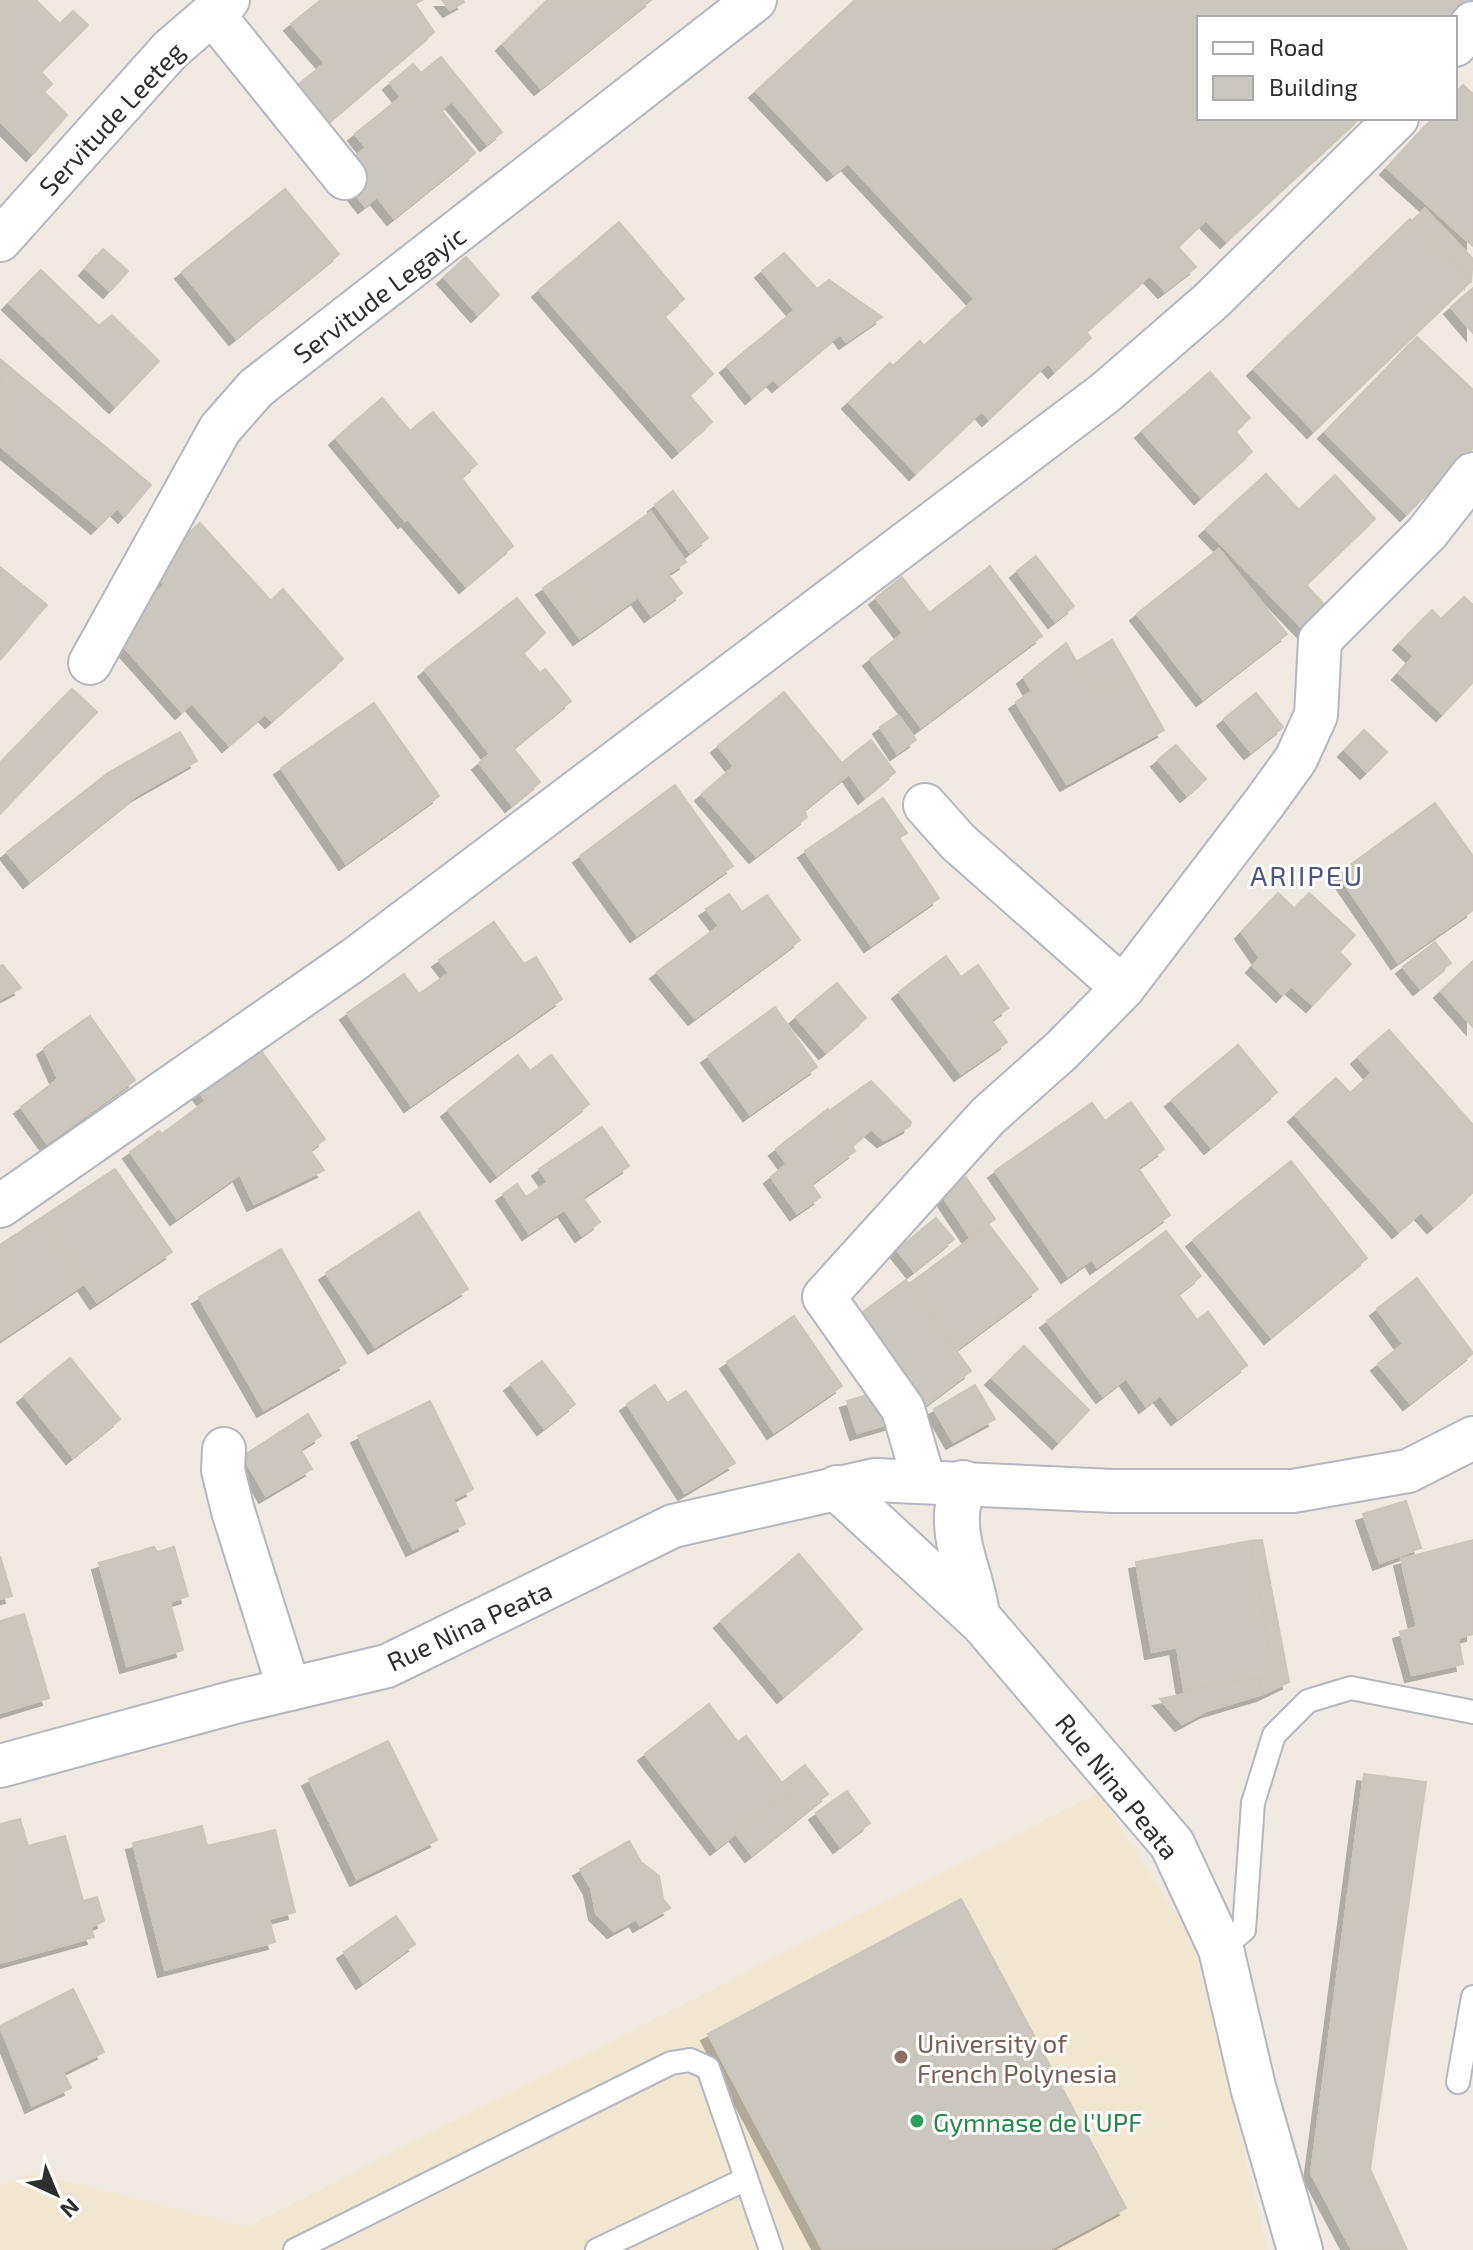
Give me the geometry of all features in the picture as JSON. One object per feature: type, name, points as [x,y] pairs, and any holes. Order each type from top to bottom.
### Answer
[{"type":"street","name":"Servitude Legayic","points":[[90,663],[220,429],[256,388],[755,0]]},
{"type":"street","points":[[220,7],[345,178]]},
{"type":"street","name":"Servitude Leeteg","points":[[0,240],[170,50],[220,7]]},
{"type":"street","points":[[1457,43],[1473,23]]},
{"type":"street","points":[[0,1206],[355,959],[1105,393],[1211,301],[1395,120]]},
{"type":"street","points":[[977,1616],[975,1594],[959,1540],[957,1515],[944,1482],[903,1409],[824,1297],[988,1116],[1062,1050],[1123,988],[1296,759],[1316,715],[1320,640],[1427,533],[1473,474]]},
{"type":"street","points":[[925,805],[958,842],[1123,988]]},
{"type":"street","points":[[856,1484],[944,1482],[1113,1491],[1293,1491],[1408,1471],[1473,1438]]},
{"type":"street","points":[[224,1449],[223,1470],[233,1511],[289,1689]]},
{"type":"street","name":"Rue Nina Peata","points":[[0,1766],[387,1666],[673,1526],[856,1484],[977,1616],[1172,1844],[1221,1949],[1253,2087],[1300,2250]]},
{"type":"lane","points":[[1221,1949],[1244,1930],[1253,1803],[1274,1735],[1308,1701],[1351,1688],[1473,1712]]},
{"type":"lane","points":[[1458,2082],[1473,1997]]},
{"type":"lane","points":[[295,2250],[671,2063],[690,2060],[708,2068],[771,2250]]},
{"type":"lane","points":[[597,2250],[746,2179]]},
{"type":"shaded area","name":"University of French Polynesia","points":[[1098,1793],[1193,1940],[1268,2250],[0,2250],[0,2184],[35,2173],[247,2227]]},
{"type":"building","points":[[0,0],[36,0],[60,24],[73,11],[88,25],[41,72],[52,84],[44,92],[67,115],[33,154],[0,121]]},
{"type":"building","points":[[321,0],[422,0],[415,4],[434,32],[324,126],[293,89],[325,63],[291,24]]},
{"type":"building","points":[[442,0],[463,0],[464,2],[450,10]]},
{"type":"building","points":[[547,0],[651,0],[541,88],[503,44]]},
{"type":"building","points":[[855,0],[1473,0],[1473,10],[1457,17],[1197,16],[1197,120],[1358,120],[1227,241],[1206,220],[1178,247],[1196,267],[1165,291],[1150,275],[1086,332],[1091,338],[1055,371],[1048,363],[989,419],[982,411],[916,473],[849,402],[890,363],[893,366],[920,341],[924,346],[975,299],[848,163],[834,174],[756,91]]},
{"type":"building","points":[[441,57],[502,132],[487,144],[452,101],[441,110],[475,153],[394,218],[377,197],[365,206],[346,182],[344,165],[366,148],[355,134],[401,97],[390,83],[413,64],[421,73]]},
{"type":"building","points":[[1463,85],[1473,94],[1473,246],[1387,168],[1431,120],[1457,120],[1457,91]]},
{"type":"building","points":[[285,189],[339,254],[236,338],[182,272]]},
{"type":"building","points":[[1425,209],[1473,259],[1471,281],[1412,221]]},
{"type":"building","points":[[1410,219],[1471,281],[1314,431],[1254,369]]},
{"type":"building","points":[[619,222],[684,299],[664,316],[713,374],[689,395],[712,422],[679,451],[539,290]]},
{"type":"building","points":[[103,249],[128,271],[110,291],[86,269]]},
{"type":"building","points":[[784,253],[817,289],[829,280],[882,317],[846,342],[840,334],[779,385],[773,379],[752,397],[727,366],[795,310],[762,271]]},
{"type":"building","points":[[466,257],[499,295],[478,315],[444,277]]},
{"type":"building","points":[[41,270],[99,326],[112,315],[159,361],[116,406],[9,303]]},
{"type":"building","points":[[1473,288],[1473,333],[1451,307]]},
{"type":"building","points":[[1417,337],[1473,390],[1473,448],[1407,514],[1325,432]]},
{"type":"building","points":[[1,360],[151,485],[125,516],[117,508],[98,527],[0,446]]},
{"type":"building","points":[[1210,372],[1250,418],[1235,431],[1252,452],[1201,497],[1142,431]]},
{"type":"building","points":[[382,398],[410,431],[433,412],[477,464],[461,477],[513,546],[466,586],[408,519],[405,521],[336,438]]},
{"type":"building","points":[[1266,474],[1299,510],[1335,475],[1375,519],[1306,585],[1332,613],[1309,635],[1206,529]]},
{"type":"building","points":[[673,491],[708,538],[690,552],[655,505]]},
{"type":"building","points":[[651,512],[686,562],[668,574],[682,593],[651,615],[638,597],[600,624],[564,574]]},
{"type":"building","points":[[200,523],[271,601],[283,589],[343,659],[272,721],[265,714],[229,745],[192,703],[182,712],[111,632],[165,585],[150,569]]},
{"type":"building","points":[[1219,549],[1287,634],[1203,699],[1137,614]]},
{"type":"building","points":[[1036,556],[1074,606],[1055,621],[1017,571]]},
{"type":"building","points":[[990,566],[1042,636],[921,727],[870,659]]},
{"type":"building","points":[[0,567],[47,605],[0,660]]},
{"type":"building","points":[[564,574],[600,624],[580,638],[543,588]]},
{"type":"building","points":[[902,577],[929,612],[903,633],[876,598]]},
{"type":"building","points":[[1464,597],[1473,605],[1473,682],[1443,714],[1399,673],[1414,656],[1400,643],[1432,610],[1441,619]]},
{"type":"building","points":[[517,598],[545,633],[523,653],[540,673],[545,669],[571,701],[513,748],[540,782],[512,805],[479,763],[490,754],[425,670]]},
{"type":"building","points":[[1112,640],[1132,674],[1095,695],[1076,662]]},
{"type":"building","points":[[1066,643],[1095,695],[1132,674],[1164,730],[1067,784],[1016,702],[1032,691],[1024,677]]},
{"type":"building","points":[[72,689],[97,712],[0,814],[0,763]]},
{"type":"building","points":[[784,692],[850,773],[804,810],[807,817],[756,856],[702,794],[734,766],[718,746]]},
{"type":"building","points":[[1256,693],[1283,727],[1251,752],[1224,719]]},
{"type":"building","points":[[374,703],[439,796],[346,863],[281,768]]},
{"type":"building","points":[[898,715],[916,740],[897,753],[880,727]]},
{"type":"building","points":[[1364,730],[1387,752],[1367,772],[1345,750]]},
{"type":"building","points":[[180,732],[197,761],[137,795],[30,881],[7,852],[108,773]]},
{"type":"building","points":[[871,740],[895,772],[865,797],[842,763]]},
{"type":"building","points":[[1176,745],[1206,779],[1187,795],[1158,760]]},
{"type":"building","points":[[675,785],[733,866],[637,935],[580,856]]},
{"type":"building","points":[[883,798],[907,833],[899,838],[939,898],[871,945],[805,851]]},
{"type":"building","points":[[1435,803],[1473,856],[1473,910],[1398,962],[1338,874]]},
{"type":"building","points":[[1278,893],[1295,909],[1309,893],[1355,935],[1339,952],[1351,964],[1313,1005],[1291,986],[1283,995],[1253,966],[1260,958],[1242,932]]},
{"type":"building","points":[[729,894],[742,912],[767,895],[800,940],[695,1018],[657,972],[719,926],[706,909]]},
{"type":"building","points":[[494,922],[524,964],[536,957],[562,999],[411,1105],[347,1013],[404,974],[419,994],[449,973],[439,960]]},
{"type":"building","points":[[1435,942],[1451,963],[1420,988],[1403,967]]},
{"type":"building","points":[[946,956],[961,977],[978,965],[1008,1008],[991,1020],[1007,1042],[961,1074],[899,992]]},
{"type":"building","points":[[1473,961],[1473,1027],[1441,991]]},
{"type":"building","points":[[3,965],[21,988],[0,999],[0,966]]},
{"type":"building","points":[[837,983],[866,1018],[826,1052],[796,1017]]},
{"type":"building","points":[[775,1007],[817,1067],[750,1114],[708,1056]]},
{"type":"building","points":[[90,1016],[135,1080],[47,1143],[21,1107],[58,1079],[44,1048]]},
{"type":"building","points":[[1389,1030],[1473,1125],[1473,1192],[1434,1226],[1421,1212],[1399,1231],[1295,1115],[1336,1078],[1350,1093],[1372,1073],[1358,1057]]},
{"type":"building","points":[[1238,1045],[1277,1092],[1211,1147],[1172,1100]]},
{"type":"building","points":[[259,1048],[325,1139],[310,1150],[324,1170],[254,1204],[240,1174],[177,1218],[130,1152],[159,1131],[162,1134],[206,1101],[199,1092]]},
{"type":"building","points":[[518,1055],[530,1071],[551,1055],[589,1104],[497,1175],[448,1110]]},
{"type":"building","points":[[871,1081],[911,1122],[910,1126],[884,1140],[871,1129],[811,1184],[820,1197],[797,1213],[771,1177],[787,1164],[776,1149]]},
{"type":"building","points":[[1131,1102],[1164,1149],[1138,1168],[1170,1215],[1097,1267],[1092,1259],[1068,1276],[995,1171],[1092,1103],[1105,1121]]},
{"type":"building","points":[[828,1109],[855,1151],[811,1184],[820,1197],[797,1213],[771,1177],[787,1164],[776,1149]]},
{"type":"building","points":[[602,1127],[629,1166],[529,1233],[503,1194],[517,1184],[526,1197],[548,1182],[539,1169]]},
{"type":"building","points":[[1291,1161],[1367,1258],[1271,1337],[1193,1240]]},
{"type":"building","points":[[115,1169],[172,1252],[97,1302],[41,1218]]},
{"type":"building","points":[[960,1169],[995,1219],[970,1237],[936,1186]]},
{"type":"building","points":[[582,1197],[600,1222],[582,1235],[565,1210]]},
{"type":"building","points":[[419,1212],[468,1289],[375,1347],[326,1273]]},
{"type":"building","points":[[41,1218],[85,1283],[0,1340],[0,1245]]},
{"type":"building","points":[[936,1218],[954,1239],[914,1271],[897,1250]]},
{"type":"building","points":[[989,1225],[1038,1289],[957,1349],[909,1284]]},
{"type":"building","points":[[1166,1231],[1201,1276],[1178,1294],[1197,1320],[1208,1312],[1247,1365],[1178,1418],[1160,1395],[1146,1406],[1126,1378],[1103,1396],[1047,1321]]},
{"type":"building","points":[[281,1249],[346,1363],[264,1410],[199,1297]]},
{"type":"building","points":[[1417,1278],[1473,1353],[1410,1403],[1378,1364],[1403,1344],[1377,1309]]},
{"type":"building","points":[[906,1280],[971,1371],[919,1410],[852,1320]]},
{"type":"building","points":[[794,1316],[842,1386],[774,1432],[727,1362]]},
{"type":"building","points":[[1024,1346],[1089,1410],[1059,1442],[992,1378]]},
{"type":"building","points":[[70,1358],[120,1419],[73,1457],[24,1396]]},
{"type":"building","points":[[542,1361],[575,1404],[544,1428],[511,1384]]},
{"type":"building","points":[[655,1385],[667,1403],[686,1391],[735,1463],[685,1493],[627,1404]]},
{"type":"building","points":[[975,1385],[995,1419],[953,1442],[934,1409]]},
{"type":"building","points":[[884,1390],[895,1422],[857,1433],[847,1401]]},
{"type":"building","points":[[430,1401],[473,1489],[453,1499],[465,1524],[413,1549],[358,1436]]},
{"type":"building","points":[[308,1414],[321,1436],[300,1449],[312,1469],[266,1496],[243,1456]]},
{"type":"building","points":[[1406,1501],[1421,1548],[1380,1563],[1363,1514]]},
{"type":"building","points":[[1262,1540],[1289,1682],[1263,1694],[1259,1678],[1273,1676],[1250,1541]]},
{"type":"building","points":[[1473,1540],[1473,1634],[1458,1638],[1463,1664],[1412,1675],[1400,1632],[1417,1627],[1401,1559]]},
{"type":"building","points":[[1250,1541],[1273,1676],[1184,1690],[1177,1647],[1152,1652],[1136,1562]]},
{"type":"building","points":[[154,1547],[157,1552],[174,1547],[188,1596],[170,1602],[183,1650],[127,1666],[99,1563]]},
{"type":"building","points":[[799,1554],[862,1629],[784,1696],[721,1621]]},
{"type":"building","points":[[0,1556],[12,1596],[0,1599]]},
{"type":"building","points":[[24,1614],[49,1698],[0,1713],[0,1621]]},
{"type":"building","points":[[1259,1678],[1263,1694],[1206,1711],[1182,1724],[1160,1699],[1185,1694],[1184,1690]]},
{"type":"building","points":[[709,1704],[738,1742],[746,1736],[789,1792],[717,1848],[645,1754]]},
{"type":"building","points":[[388,1741],[437,1840],[357,1879],[309,1779]]},
{"type":"building","points":[[805,1765],[828,1794],[802,1815],[785,1795],[789,1792],[782,1783]]},
{"type":"building","points":[[1364,1774],[1426,1782],[1370,2169],[1407,2250],[1352,2250],[1311,2173]]},
{"type":"building","points":[[847,1791],[870,1823],[840,1846],[816,1813]]},
{"type":"building","points":[[785,1795],[802,1815],[752,1855],[736,1834]]},
{"type":"building","points":[[20,1819],[28,1846],[65,1836],[83,1901],[97,1897],[104,1921],[90,1927],[94,1937],[0,1963],[0,1824]]},
{"type":"building","points":[[202,1826],[207,1846],[275,1830],[295,1912],[269,1919],[275,1942],[165,1970],[133,1843]]},
{"type":"building","points":[[629,1841],[641,1862],[659,1876],[663,1899],[670,1908],[640,1925],[636,1919],[614,1931],[596,1913],[591,1888],[580,1869]]},
{"type":"building","name":"Gymnase de l'UPF","points":[[961,1899],[1126,2208],[1048,2250],[823,2250],[708,2034]]},
{"type":"building","points":[[396,1916],[415,1944],[363,1982],[344,1952]]},
{"type":"building","points":[[73,1989],[104,2052],[63,2072],[71,2088],[32,2106],[0,2026]]},
{"type":"place","name":"University of French Polynesia","points":[[901,2057]]},
{"type":"place","name":"Gymnase de l'UPF","points":[[917,2121]]},
{"type":"district","name":"ARIIPEU","points":[[1307,875]]}]
